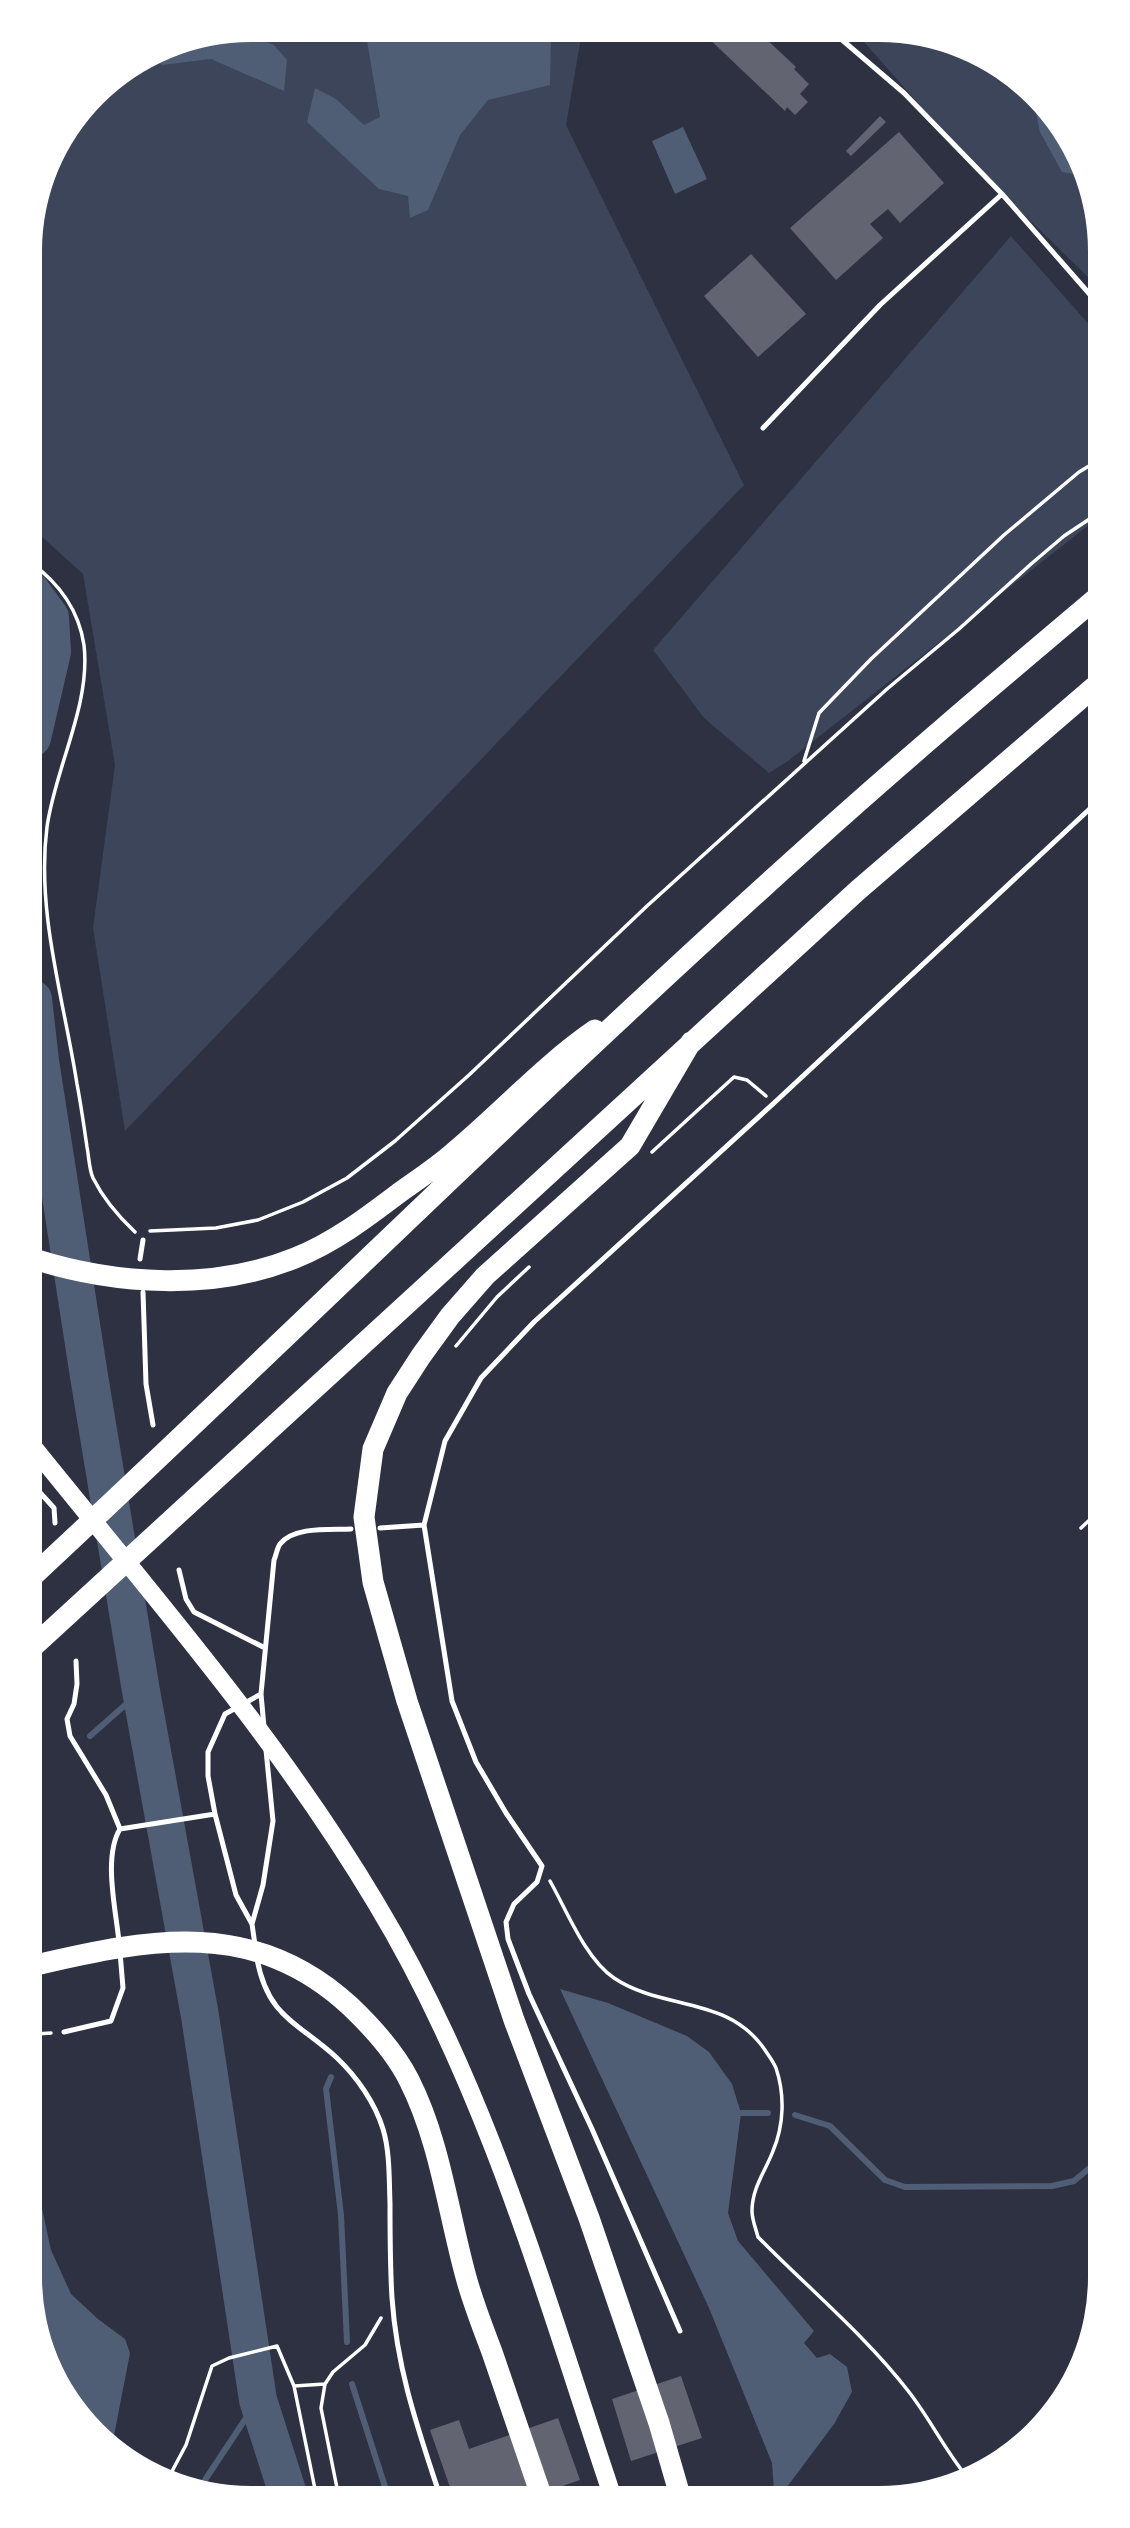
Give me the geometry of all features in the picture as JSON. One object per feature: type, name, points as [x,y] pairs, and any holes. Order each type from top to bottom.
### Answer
[{"type":"highway","points":[[42,1567],[808,846],[1088,605]]},
{"type":"highway","points":[[42,1639],[857,891],[1088,692]]},
{"type":"highway","points":[[42,1261],[68,1269],[191,1280],[233,1275],[296,1257],[347,1232],[453,1153],[571,1047],[649,993]]},
{"type":"highway","points":[[677,2486],[611,2282],[514,2020],[407,1701],[373,1581],[365,1517],[373,1449],[397,1393],[421,1356],[450,1315],[485,1276],[630,1146],[691,1042]]},
{"type":"highway","points":[[42,1964],[91,1952],[173,1941],[208,1941],[240,1946],[294,1965],[331,1988],[361,2017],[392,2052],[409,2080],[432,2139],[467,2279],[538,2486]]},
{"type":"main road","points":[[42,1458],[247,1714],[320,1813],[377,1904],[425,1992],[471,2090],[511,2190],[609,2486]]},
{"type":"lane","points":[[844,42],[904,93],[1002,194],[1088,293]]},
{"type":"lane","points":[[763,428],[880,305],[1002,194]]},
{"type":"lane","points":[[680,2330],[592,2129],[529,1994],[508,1939],[506,1922],[514,1903],[537,1882],[542,1866],[476,1762],[452,1701],[424,1525],[445,1441],[481,1378],[534,1321],[774,1103],[1088,811]]},
{"type":"lane","points":[[143,1240],[138,1277],[145,1384],[153,1425]]},
{"type":"lane","points":[[42,1495],[54,1508],[55,1523]]},
{"type":"lane","points":[[380,1528],[424,1525]]},
{"type":"lane","points":[[252,1924],[263,1885],[273,1821],[261,1694],[274,1560],[280,1544],[290,1536],[306,1532],[351,1529]]},
{"type":"lane","points":[[179,1570],[186,1599],[194,1612],[265,1648]]},
{"type":"lane","points":[[76,1661],[74,1704],[67,1719],[70,1736],[106,1795],[120,1829]]},
{"type":"lane","points":[[261,1694],[225,1714],[208,1752],[208,1776],[215,1814],[236,1895],[252,1924],[258,1963],[274,2006],[336,2057],[351,2073],[366,2094],[383,2129],[389,2172],[395,2331],[408,2399],[437,2486]]},
{"type":"lane","points":[[64,2032],[111,2021],[123,1989],[111,1858],[113,1840],[120,1829],[215,1814]]},
{"type":"path","points":[[803,763],[819,713],[871,659],[1004,535],[1088,467]]},
{"type":"path","points":[[42,572],[53,580],[73,609],[84,645],[77,717],[55,788],[47,826],[46,896],[55,965],[70,1035],[92,1176],[112,1210],[143,1240],[151,1230],[216,1228],[258,1220],[303,1202],[347,1178],[395,1141],[469,1075],[646,906],[803,763],[1031,564],[1088,520]]},
{"type":"path","points":[[648,1156],[734,1077],[747,1080],[774,1103]]},
{"type":"path","points":[[451,1353],[497,1297],[534,1263]]},
{"type":"path","points":[[1081,1528],[1088,1521]]},
{"type":"path","points":[[542,1866],[593,1958],[613,1977],[635,1989],[722,2013],[745,2026],[759,2041],[775,2064],[782,2088],[782,2115],[773,2153],[754,2193],[752,2213],[758,2237],[884,2363],[909,2392],[961,2468]]},
{"type":"path","points":[[337,2486],[321,2408],[326,2384],[333,2372],[365,2345],[392,2298]]},
{"type":"path","points":[[173,2470],[191,2434],[212,2367],[229,2358],[277,2346],[294,2386],[314,2486]]},
{"type":"path","points":[[294,2386],[326,2384]]},
{"type":"shaded area","points":[[251,42],[274,45],[287,60],[284,91],[211,59],[160,63],[197,49]]},
{"type":"shaded area","points":[[367,42],[551,42],[550,85],[488,100],[460,135],[428,210],[410,218],[408,196],[379,189],[307,122],[315,88],[336,99],[364,125],[380,117]]},
{"type":"shaded area","points":[[580,42],[566,125],[744,485],[125,1131],[93,928],[115,765],[83,574],[42,537],[42,238],[49,197],[58,171],[85,124],[103,103],[135,77],[159,64],[197,49],[224,44]]},
{"type":"shaded area","points":[[864,42],[906,44],[946,53],[995,77],[1036,113],[1053,135],[1077,184],[1086,224],[1088,277],[967,159]]},
{"type":"shaded area","points":[[1036,113],[1053,135],[1073,174],[1062,172],[1040,132]]},
{"type":"shaded area","points":[[683,127],[707,179],[675,194],[652,141]]},
{"type":"shaded area","points":[[1011,236],[1088,323],[1088,526],[788,761],[769,773],[704,718],[653,650]]},
{"type":"shaded area","points":[[560,1989],[608,2003],[687,2036],[709,2052],[732,2084],[741,2113],[728,2213],[738,2241],[814,2331],[804,2343],[817,2358],[830,2354],[847,2367],[852,2392],[834,2424],[788,2486],[774,2486],[772,2463],[709,2308]]},
{"type":"shaded area","points":[[42,2208],[51,2250],[71,2294],[125,2339],[130,2353],[114,2435],[77,2393],[53,2344],[44,2304]]},
{"type":"building","points":[[712,42],[770,42],[796,67],[794,69],[809,84],[800,94],[808,102],[795,115],[787,107],[785,111]]},
{"type":"building","points":[[880,116],[886,122],[851,156],[846,151]]},
{"type":"building","points":[[899,132],[944,183],[900,223],[888,209],[870,224],[883,238],[836,280],[790,228]]},
{"type":"building","points":[[751,254],[806,314],[758,357],[704,296]]},
{"type":"building","points":[[681,2376],[702,2438],[631,2461],[612,2399]]},
{"type":"building","points":[[558,2418],[580,2480],[562,2486],[450,2486],[430,2430],[459,2420],[469,2449]]},
{"type":"waterway","points":[[42,606],[50,617],[52,652],[42,695]]},
{"type":"waterway","points":[[42,1074],[141,1691],[200,2016],[258,2400],[285,2486]]},
{"type":"waterway","points":[[90,1736],[141,1691]]},
{"type":"waterway","points":[[331,2077],[326,2089],[341,2215],[347,2342]]},
{"type":"waterway","points":[[741,2113],[768,2113]]},
{"type":"waterway","points":[[795,2115],[830,2126],[885,2180],[905,2187],[1052,2186],[1074,2181],[1088,2169]]},
{"type":"waterway","points":[[352,2384],[385,2486]]},
{"type":"waterway","points":[[205,2481],[258,2400]]}]
